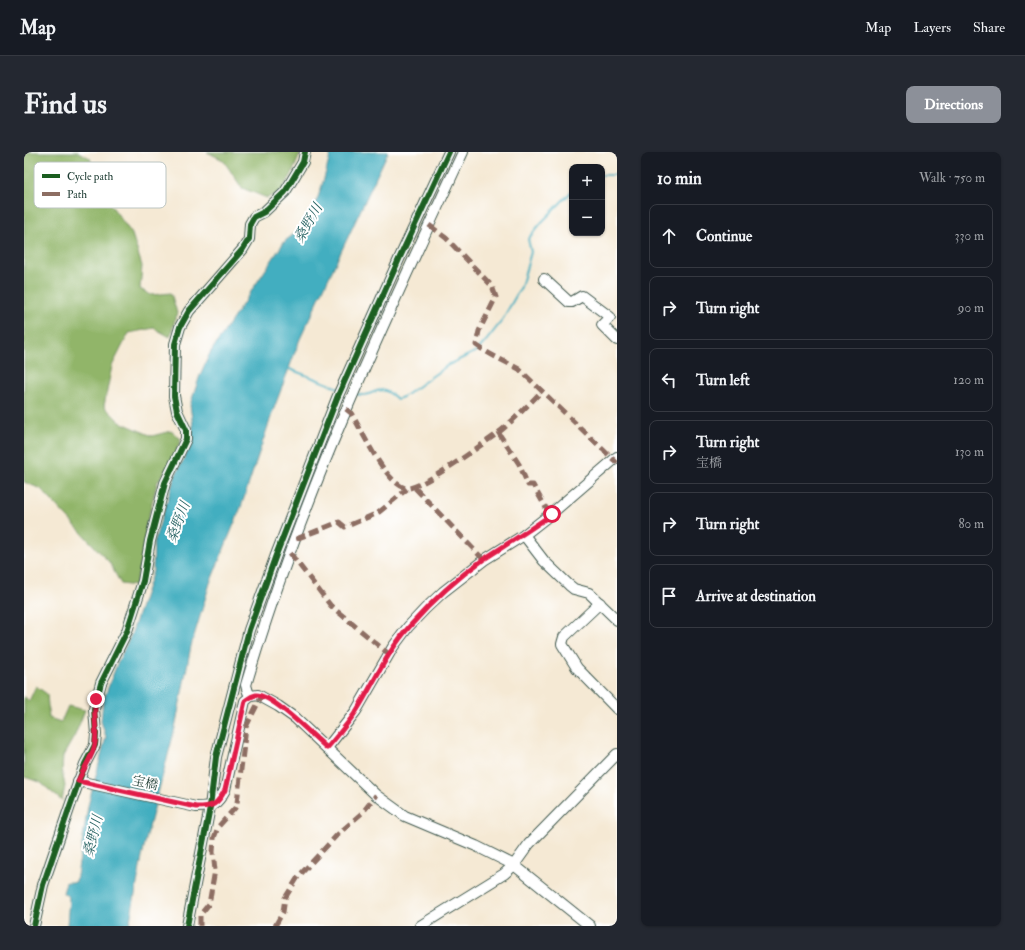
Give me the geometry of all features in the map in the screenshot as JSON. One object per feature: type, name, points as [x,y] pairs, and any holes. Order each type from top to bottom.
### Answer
[{"type":"street","points":[[34,926],[43,885],[78,781],[95,745],[96,734],[94,709],[101,683],[127,630],[143,581],[150,542],[164,483],[186,440],[186,430],[178,411],[174,396],[175,344],[180,327],[189,311],[243,249],[249,239],[250,224],[254,217],[270,207],[285,192],[303,162],[306,152]]},
{"type":"street","points":[[187,926],[210,807],[216,757],[249,630],[276,555],[338,398],[400,257],[449,152]]},
{"type":"street","points":[[251,696],[246,685],[266,618],[348,403],[386,317],[463,152]]},
{"type":"street","points":[[544,279],[569,302],[572,302],[582,296],[606,312],[610,317],[602,325],[617,340]]},
{"type":"street","points":[[327,748],[356,711],[393,648],[408,627],[443,592],[484,560],[524,535],[585,486],[617,457]]},
{"type":"street","points":[[524,535],[544,561],[569,585],[574,589],[589,593],[617,620]]},
{"type":"street","points":[[600,603],[564,637],[562,644],[582,674],[599,688],[617,708]]},
{"type":"street","points":[[210,807],[220,800],[225,790],[245,701],[251,696],[258,695],[278,706],[295,718],[376,795],[405,816],[476,846],[514,865],[590,926]]},
{"type":"street","points":[[420,926],[504,874],[514,865],[529,844],[617,754]]},
{"type":"street","name":"宝橋","points":[[78,781],[196,807],[210,807]]},
{"type":"green space","points":[[24,152],[78,152],[90,158],[91,162],[34,162],[34,208],[113,208],[132,234],[142,266],[140,289],[151,295],[171,293],[177,313],[170,337],[154,328],[129,333],[112,366],[104,406],[120,422],[152,436],[171,431],[181,439],[173,460],[157,483],[146,527],[142,558],[135,586],[121,584],[109,562],[41,489],[24,482]]},
{"type":"green space","points":[[207,152],[301,152],[291,176],[280,192],[267,198],[242,188],[223,160]]},
{"type":"green space","points":[[36,686],[47,694],[49,718],[61,722],[68,706],[85,710],[75,735],[63,756],[62,771],[65,786],[62,801],[40,782],[24,777],[24,696],[29,701]]},
{"type":"water","name":"桑野川","points":[[331,152],[388,152],[300,339],[273,411],[241,507],[210,583],[191,646],[175,728],[144,847],[129,926],[67,926],[69,897],[63,893],[66,882],[76,882],[88,806],[106,737],[101,721],[103,701],[117,664],[131,635],[153,571],[154,542],[175,476],[192,443],[193,426],[190,405],[200,375],[210,353],[284,242],[299,230],[307,221],[318,197]]},
{"type":"waterway","points":[[605,175],[617,175]]},
{"type":"waterway","points":[[356,394],[362,395],[380,390],[390,393],[397,399],[403,397],[448,365],[477,351],[501,322],[521,287],[531,252],[528,239],[569,194]]},
{"type":"waterway","points":[[287,368],[339,388]]},
{"type":"marked path","points":[[429,225],[446,238],[492,286],[496,297],[479,331],[476,345],[519,369],[617,463]]},
{"type":"marked path","points":[[346,409],[351,413],[389,476],[397,484],[405,488],[423,483],[466,456],[498,433],[542,391]]},
{"type":"marked path","points":[[498,432],[519,464],[528,485],[533,485],[546,508],[552,513]]},
{"type":"marked path","points":[[415,488],[484,560]]},
{"type":"marked path","points":[[296,539],[339,522],[345,527],[378,513],[407,489]]},
{"type":"marked path","points":[[290,553],[331,606],[390,655]]},
{"type":"marked path","points":[[200,926],[200,915],[209,904],[215,870],[213,852],[214,838],[218,827],[235,808],[237,803],[246,727],[261,697]]},
{"type":"marked path","points":[[275,926],[283,912],[285,898],[298,877],[337,835],[363,812],[376,795]]},
{"type":"cycle path","points":[[34,926],[43,885],[85,764],[95,745],[96,734],[94,709],[101,683],[127,631],[143,581],[150,541],[165,483],[186,439],[186,430],[177,411],[174,396],[175,344],[180,327],[189,311],[243,249],[249,239],[250,224],[254,217],[264,212],[285,192],[303,162],[305,152]]},
{"type":"cycle path","points":[[187,926],[210,807],[216,757],[249,630],[276,555],[337,398],[449,152]]},
{"type":"route","points":[[96,699],[94,709],[96,734],[95,745],[78,781],[196,807],[210,807],[220,800],[225,790],[245,701],[251,696],[258,695],[278,706],[295,718],[327,748],[347,725],[393,648],[408,627],[425,609],[443,592],[484,560],[524,535],[552,514]]}]
